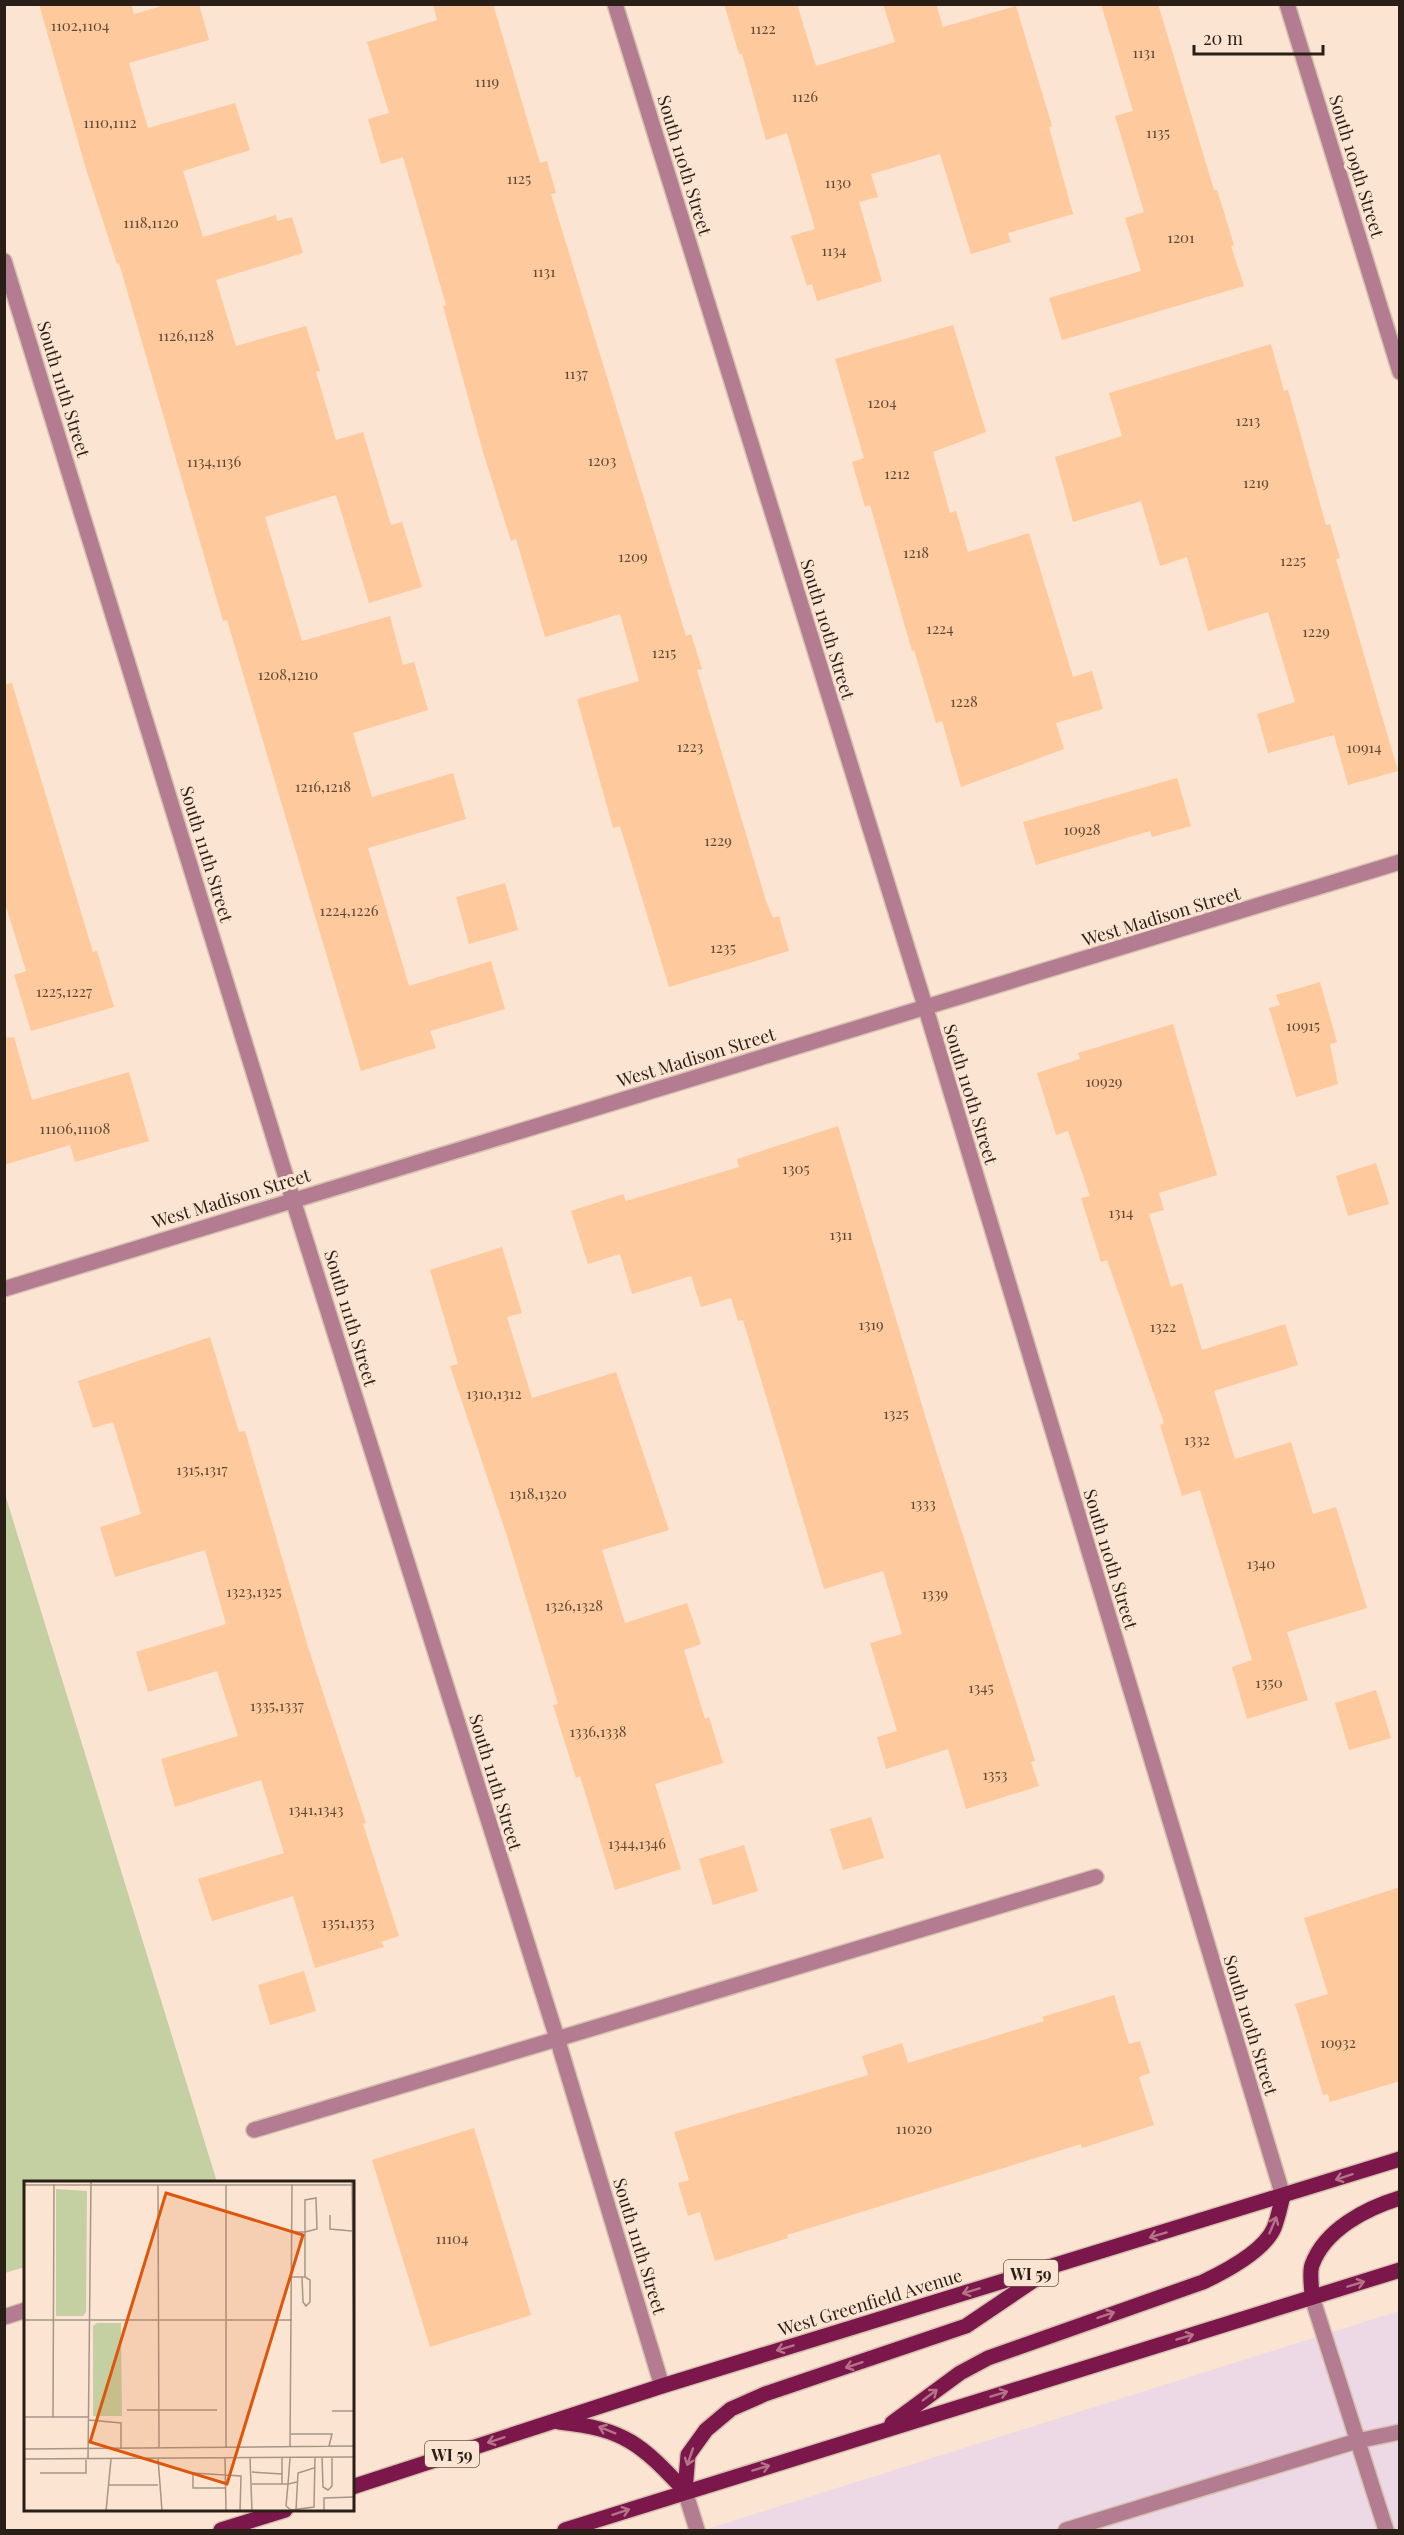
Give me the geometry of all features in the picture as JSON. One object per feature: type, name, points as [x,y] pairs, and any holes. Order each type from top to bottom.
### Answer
[{"type":"main road","name":"West Greenfield Avenue","points":[[354,2486],[662,2386],[1400,2159]]},
{"type":"main road","points":[[883,2430],[960,2373],[988,2358],[1203,2282],[1228,2269],[1254,2250],[1273,2231],[1283,2196]]},
{"type":"main road","points":[[1312,2297],[1312,2265],[1328,2242],[1345,2224],[1379,2204],[1400,2198]]},
{"type":"main road","points":[[685,2491],[688,2455],[706,2430],[731,2409],[765,2394],[966,2326],[1055,2266]]},
{"type":"main road","points":[[565,2530],[1400,2270]]},
{"type":"main road","points":[[551,2422],[597,2426],[628,2439],[656,2460],[685,2491]]},
{"type":"main road","points":[[221,2530],[282,2511]]},
{"type":"street","name":"South 110th Street","points":[[615,4],[926,1009],[1283,2196]]},
{"type":"street","name":"South 109th Street","points":[[1287,4],[1400,372]]},
{"type":"street","name":"South 111th Street","points":[[4,261],[662,2386]]},
{"type":"street","name":"West Madison Street","points":[[4,1289],[926,1009],[1400,862]]},
{"type":"street","points":[[254,2130],[1096,1877]]},
{"type":"street","points":[[1312,2297],[1386,2530]]},
{"type":"street","points":[[4,2317],[24,2311]]},
{"type":"street","points":[[1066,2530],[1357,2441],[1400,2432]]},
{"type":"street","points":[[685,2491],[697,2530]]},
{"type":"shaded area","points":[[1399,2311],[1399,2530],[704,2530]]},
{"type":"green space","points":[[4,1491],[217,2181],[24,2181],[24,2267],[5,2273]]},
{"type":"building","points":[[39,4],[131,4],[134,14],[169,4],[199,4],[209,40],[129,63],[148,128],[235,103],[250,150],[183,171],[203,237],[276,215],[277,221],[292,217],[303,253],[216,280],[236,346],[306,326],[320,371],[316,372],[336,440],[363,432],[391,525],[402,522],[422,587],[369,603],[336,495],[265,517],[302,641],[390,616],[403,665],[414,662],[428,710],[353,733],[372,797],[453,773],[466,819],[368,848],[409,986],[491,961],[505,1009],[430,1031],[436,1048],[361,1071],[227,620],[223,621],[119,263],[117,264],[86,169]]},
{"type":"building","points":[[433,4],[493,4],[540,163],[547,161],[556,193],[551,194],[686,636],[691,634],[702,669],[697,670],[766,901],[773,918],[779,916],[789,951],[669,987],[620,826],[613,828],[577,699],[639,681],[620,614],[545,637],[516,539],[511,541],[483,452],[443,306],[446,305],[403,157],[381,164],[368,119],[389,113],[367,42],[437,20]]},
{"type":"building","points":[[724,4],[797,4],[816,66],[895,42],[883,4],[936,4],[943,27],[1016,6],[1052,126],[1049,127],[1073,214],[1008,233],[1011,242],[971,254],[940,154],[871,174],[878,197],[859,202],[882,281],[817,301],[812,284],[807,286],[791,236],[815,229],[787,133],[766,140],[742,54],[739,54]]},
{"type":"building","points":[[1101,4],[1158,4],[1214,190],[1217,190],[1234,245],[1231,246],[1244,286],[1062,340],[1049,298],[1141,271],[1125,218],[1144,212],[1115,116],[1133,111]]},
{"type":"building","points":[[953,325],[986,432],[933,452],[950,513],[956,511],[968,552],[1029,533],[1073,677],[1092,671],[1103,709],[1056,723],[1064,749],[961,787],[942,721],[936,723],[914,650],[912,651],[870,505],[865,507],[852,462],[864,458],[835,359]]},
{"type":"building","points":[[1271,344],[1284,391],[1288,390],[1326,525],[1330,524],[1340,558],[1336,559],[1398,771],[1348,785],[1334,735],[1268,753],[1257,714],[1295,702],[1268,612],[1208,631],[1187,557],[1160,566],[1141,501],[1073,522],[1055,457],[1122,436],[1109,393]]},
{"type":"building","points":[[12,683],[93,952],[97,951],[114,1007],[31,1031],[14,975],[26,971],[4,900],[4,685]]},
{"type":"building","points":[[1177,778],[1191,826],[1152,837],[1150,831],[1036,865],[1023,822]]},
{"type":"building","points":[[505,883],[518,930],[469,944],[456,897]]},
{"type":"building","points":[[1320,982],[1337,1042],[1330,1044],[1338,1084],[1296,1097],[1269,1008],[1280,1005],[1276,995]]},
{"type":"building","points":[[1173,1024],[1217,1175],[1159,1193],[1164,1210],[1149,1214],[1171,1287],[1182,1283],[1202,1350],[1285,1324],[1298,1365],[1214,1391],[1235,1459],[1291,1442],[1313,1514],[1336,1507],[1367,1608],[1287,1632],[1308,1700],[1247,1719],[1232,1667],[1252,1660],[1200,1490],[1182,1496],[1160,1425],[1164,1423],[1107,1260],[1101,1262],[1081,1198],[1090,1196],[1068,1131],[1056,1135],[1037,1073],[1080,1059],[1078,1053]]},
{"type":"building","points":[[14,1037],[32,1100],[129,1072],[149,1141],[75,1162],[70,1145],[4,1165],[4,1038]]},
{"type":"building","points":[[838,1126],[930,1432],[1035,1761],[1031,1762],[1039,1786],[966,1809],[948,1749],[886,1769],[877,1737],[897,1731],[870,1643],[902,1634],[883,1571],[824,1589],[743,1320],[738,1321],[731,1298],[701,1307],[691,1276],[632,1294],[620,1254],[588,1264],[571,1211],[623,1194],[626,1201],[739,1167],[737,1159]]},
{"type":"building","points":[[1376,1163],[1389,1204],[1348,1216],[1336,1176]]},
{"type":"building","points":[[502,1247],[522,1313],[507,1317],[532,1398],[616,1372],[669,1530],[602,1550],[625,1623],[687,1603],[701,1644],[684,1650],[705,1719],[709,1717],[723,1763],[655,1784],[681,1869],[615,1890],[580,1776],[576,1778],[553,1705],[558,1704],[506,1533],[450,1366],[458,1364],[430,1270]]},
{"type":"building","points":[[210,1337],[239,1432],[245,1431],[309,1650],[366,1823],[363,1824],[399,1936],[381,1942],[384,1947],[315,1968],[293,1896],[212,1921],[198,1879],[284,1853],[261,1780],[175,1807],[161,1759],[238,1736],[217,1671],[148,1692],[136,1652],[226,1624],[205,1550],[115,1577],[100,1527],[141,1514],[113,1422],[93,1428],[78,1381]]},
{"type":"building","points":[[1376,1690],[1391,1738],[1349,1750],[1335,1703]]},
{"type":"building","points":[[871,1817],[884,1858],[843,1870],[830,1829]]},
{"type":"building","points":[[744,1845],[758,1891],[713,1905],[699,1859]]},
{"type":"building","points":[[1400,1887],[1400,2081],[1330,2102],[1328,2094],[1323,2095],[1295,2004],[1328,1994],[1304,1918]]},
{"type":"building","points":[[304,1971],[316,2011],[270,2025],[258,1985]]},
{"type":"building","points":[[1114,1995],[1129,2044],[1140,2041],[1150,2073],[1139,2077],[1154,2125],[1082,2148],[1081,2144],[787,2235],[788,2238],[715,2261],[700,2212],[688,2216],[678,2183],[689,2180],[674,2132],[868,2075],[862,2056],[902,2043],[908,2063],[1044,2021],[1042,2017]]},
{"type":"building","points":[[474,2128],[531,2315],[430,2347],[372,2160]]}]
